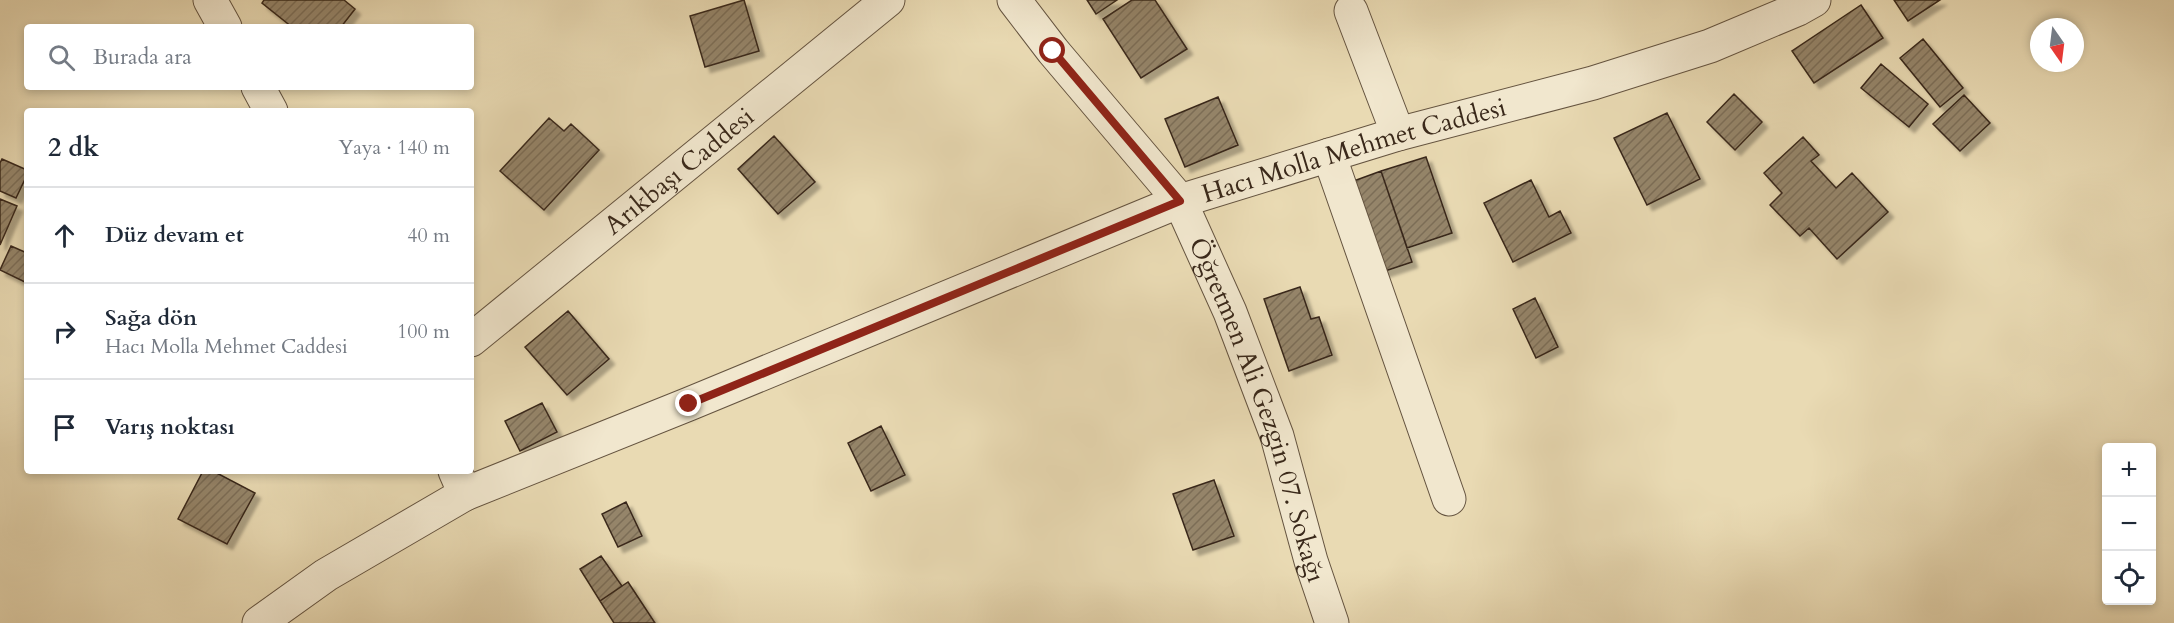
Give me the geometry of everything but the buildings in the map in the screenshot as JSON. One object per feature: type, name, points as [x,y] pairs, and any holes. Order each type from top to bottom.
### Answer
[{"type":"street","points":[[210,0],[223,24]]},
{"type":"street","name":"Arıkbaşı Caddesi","points":[[474,338],[888,0]]},
{"type":"street","name":"Öğretmen Ali Gezgin 07. Sokağı","points":[[1014,0],[1053,51],[1180,201],[1230,312],[1276,436],[1311,561],[1332,623]]},
{"type":"street","name":"Hacı Molla Mehmet Caddesi","points":[[460,483],[689,404],[1180,201],[1398,134],[1593,84],[1700,50],[1798,9],[1814,0]]},
{"type":"street","points":[[1351,11],[1398,134]]},
{"type":"street","points":[[260,90],[269,108]]},
{"type":"street","points":[[1329,155],[1449,499]]},
{"type":"street","points":[[259,623],[460,483]]},
{"type":"route","points":[[689,404],[1180,201],[1053,51]]}]
